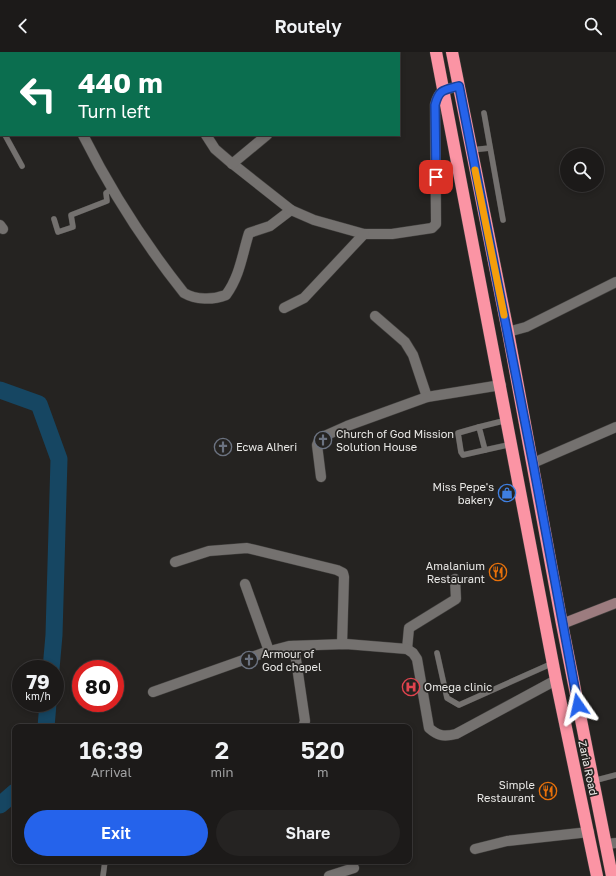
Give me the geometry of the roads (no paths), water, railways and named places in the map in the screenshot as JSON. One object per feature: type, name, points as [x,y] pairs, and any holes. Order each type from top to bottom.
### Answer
[{"type":"highway","name":"Zaria Road","points":[[436,52],[501,385],[556,680],[596,870]]},
{"type":"highway","points":[[452,52],[522,403],[562,624],[593,781],[611,844],[610,862],[612,876]]},
{"type":"highway","points":[[505,408],[522,403]]},
{"type":"highway","points":[[596,870],[610,862]]},
{"type":"street","points":[[207,136],[215,149],[232,164],[291,210],[314,220],[364,234],[399,233],[432,228],[436,224],[435,105],[437,95],[443,90],[459,86]]},
{"type":"street","points":[[84,136],[101,171],[152,253],[184,293],[190,297],[200,298],[226,295],[231,288],[241,266],[249,233],[270,226],[291,210]]},
{"type":"street","points":[[232,164],[266,136]]},
{"type":"street","points":[[284,308],[304,298],[364,234]]},
{"type":"street","points":[[508,332],[526,327],[616,282]]},
{"type":"street","points":[[375,316],[405,342],[413,355],[427,397]]},
{"type":"street","points":[[321,477],[317,445],[320,438],[347,426],[427,397],[501,385]]},
{"type":"street","points":[[533,463],[616,427]]},
{"type":"street","points":[[175,562],[209,551],[247,548],[337,570],[342,573],[344,577],[342,644]]},
{"type":"street","points":[[407,649],[409,628],[456,600],[455,579]]},
{"type":"street","points":[[245,584],[269,651]]},
{"type":"street","points":[[562,624],[616,603]]},
{"type":"street","points":[[153,692],[269,651],[294,646],[342,644],[407,649],[413,653],[417,659],[428,728],[437,735],[448,736],[456,734],[556,680]]},
{"type":"street","points":[[294,646],[304,724]]},
{"type":"street","points":[[475,849],[507,841],[589,832]]},
{"type":"street","points":[[329,876],[354,868]]},
{"type":"lane","points":[[484,113],[503,220]]},
{"type":"lane","points":[[6,136],[22,166]]},
{"type":"lane","points":[[471,150],[490,148]]},
{"type":"lane","points":[[54,219],[58,232],[73,227],[71,215],[107,201],[106,193],[112,189]]},
{"type":"lane","points":[[507,420],[458,434],[461,452],[463,455],[466,455],[512,444]]},
{"type":"lane","points":[[479,427],[485,450]]},
{"type":"lane","points":[[437,653],[447,698],[453,703],[459,705],[491,689],[553,663]]},
{"type":"lane","points":[[593,781],[616,775]]},
{"type":"lane","points":[[103,876],[105,864]]},
{"type":"waterway","points":[[0,390],[39,404],[59,459],[54,635],[52,660]]},
{"type":"waterway","points":[[46,724],[47,712]]},
{"type":"waterway","points":[[0,805],[12,795]]},
{"type":"place","name":"Church of God Mission Solution House","points":[[323,440]]},
{"type":"place","name":"Ecwa Alheri","points":[[223,447]]},
{"type":"place","name":"Miss Pepe's bakery","points":[[507,493]]},
{"type":"place","name":"Amalanium Restaurant","points":[[498,572]]},
{"type":"place","name":"Armour of God chapel","points":[[249,660]]},
{"type":"place","name":"Omega clinic","points":[[411,687]]},
{"type":"place","name":"Simple Restaurant","points":[[548,791]]}]
